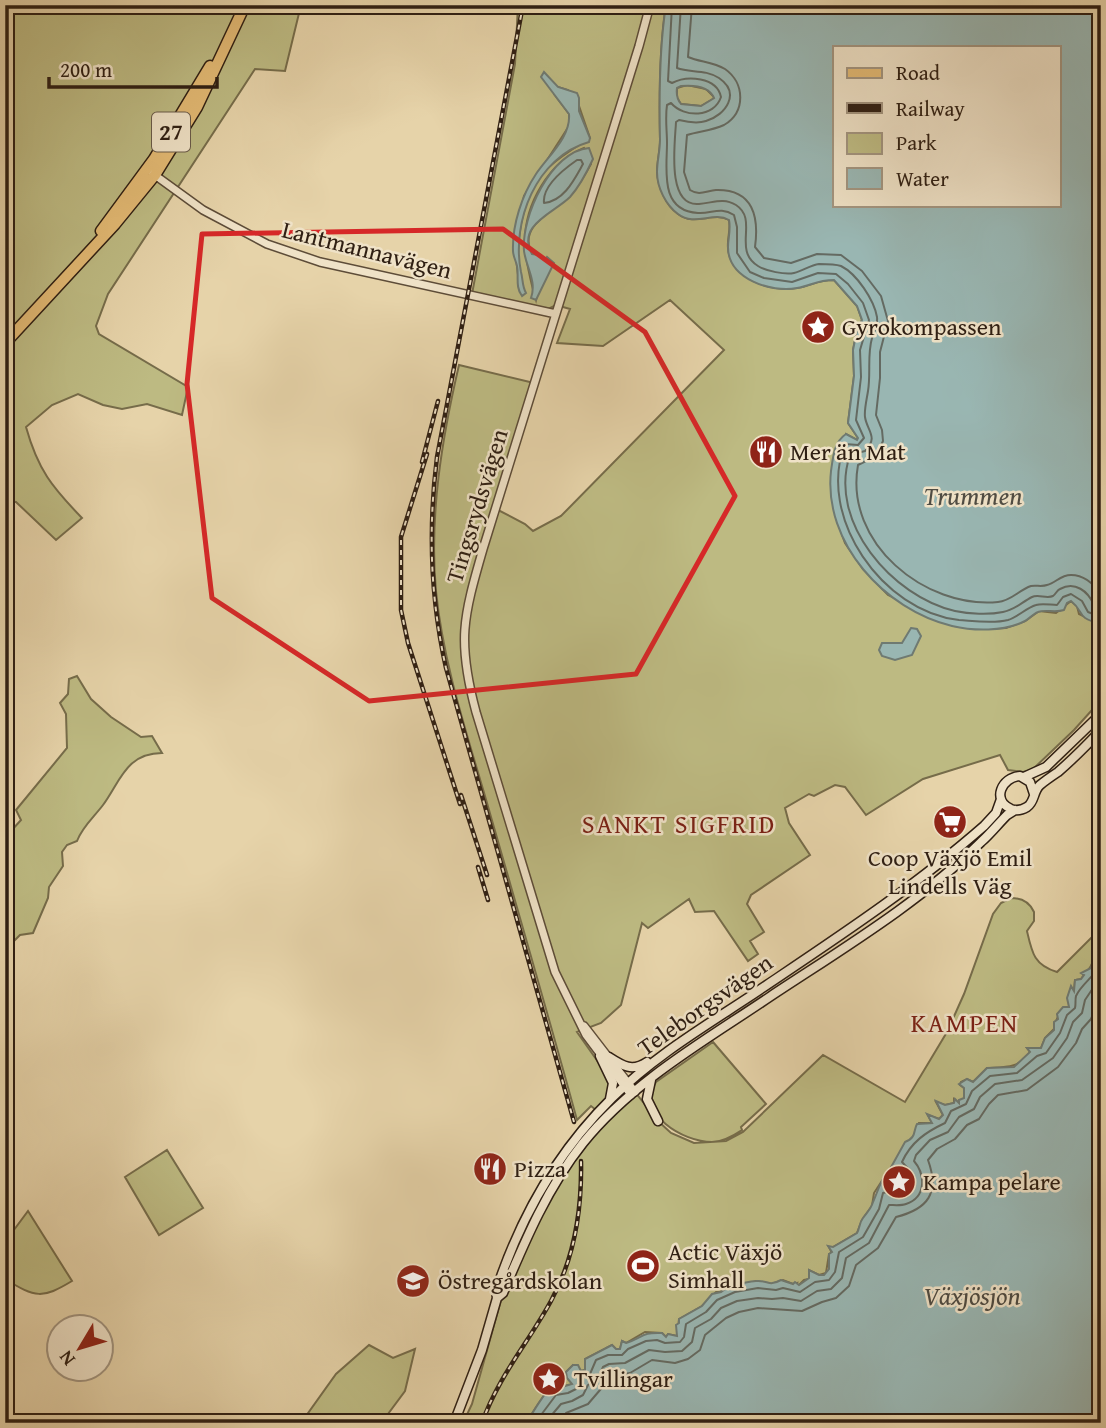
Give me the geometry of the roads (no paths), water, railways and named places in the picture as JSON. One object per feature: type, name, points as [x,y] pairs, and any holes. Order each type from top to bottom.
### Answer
[{"type":"main road","name":"27","points":[[5,343],[115,224],[151,172],[244,5]]},
{"type":"main road","points":[[1101,714],[1046,766],[1024,777],[1016,776],[1005,782],[1001,789],[1001,799],[1015,810],[1030,805],[1039,786],[1101,730]]},
{"type":"main road","points":[[1024,777],[1033,786],[1034,794]]},
{"type":"main road","name":"Teleborgsvägen","points":[[453,1423],[482,1350],[506,1262],[538,1193],[572,1143],[626,1085],[666,1053],[896,896],[984,826],[998,811],[1001,799]]},
{"type":"main road","name":"Teleborgsvägen","points":[[497,1298],[503,1293],[532,1226],[561,1175],[583,1143],[633,1093],[682,1055],[903,906],[964,858],[1015,810]]},
{"type":"main road","points":[[605,1057],[625,1067],[635,1068],[666,1053]]},
{"type":"main road","points":[[605,1057],[613,1083],[609,1101]]},
{"type":"main road","points":[[651,1080],[647,1099],[658,1121]]},
{"type":"street","name":"Tingsrydsvägen","points":[[633,1093],[577,1017],[557,977],[541,934],[474,703],[464,665],[463,644],[464,622],[471,590],[650,5]]},
{"type":"street","name":"Lantmannavägen","points":[[151,172],[203,210],[267,244],[320,262],[556,314]]},
{"type":"water","name":"Trummen","points":[[666,5],[1101,5],[1101,624],[1084,617],[1071,601],[1064,610],[1038,612],[1017,625],[1008,627],[979,630],[952,626],[927,618],[904,605],[882,589],[863,570],[837,523],[831,498],[831,471],[837,446],[846,434],[857,440],[858,438],[848,423],[854,376],[853,350],[862,320],[857,306],[834,280],[787,289],[764,286],[753,281],[735,268],[730,258],[729,220],[717,217],[684,218],[666,201],[660,190],[657,172],[660,144],[660,72]],"holes":[[[695,86],[705,89],[714,98],[701,106],[681,104],[677,88]]]},
{"type":"water","points":[[544,72],[558,87],[577,93],[579,111],[590,138],[589,142],[570,150],[555,162],[531,194],[520,233],[519,253],[526,293],[522,296],[513,253],[516,221],[531,182],[558,146],[569,122],[569,114],[541,77]]},
{"type":"water","points":[[589,148],[593,159],[577,189],[539,221],[529,235],[528,244],[532,254],[540,255],[545,260],[547,257],[554,263],[536,300],[531,298],[532,280],[524,251],[524,237],[533,204],[551,173],[562,161],[575,152]]},
{"type":"water","points":[[911,628],[917,629],[921,636],[912,655],[895,660],[882,656],[879,650],[882,643],[902,643]]},
{"type":"water","name":"Växjösjön","points":[[1101,952],[1101,1423],[527,1423],[555,1383],[562,1387],[572,1384],[566,1372],[573,1365],[578,1365],[581,1371],[585,1370],[585,1359],[612,1345],[620,1349],[622,1341],[626,1343],[646,1334],[677,1336],[676,1325],[679,1319],[702,1306],[712,1294],[721,1292],[732,1284],[756,1281],[773,1283],[781,1280],[799,1285],[809,1278],[809,1270],[824,1275],[829,1269],[829,1254],[832,1252],[828,1246],[833,1247],[857,1233],[887,1172],[895,1189],[904,1187],[906,1176],[901,1171],[893,1172],[890,1169],[905,1142],[913,1136],[917,1124],[932,1123],[927,1114],[939,1119],[943,1115],[936,1101],[945,1105],[954,1103],[955,1099],[959,1103],[959,1100],[964,1098],[964,1088],[959,1084],[967,1079],[973,1082],[987,1068],[1014,1067],[1030,1052],[1027,1048],[1041,1048],[1045,1038],[1054,1030],[1057,1014],[1063,1007],[1069,1007],[1067,998],[1071,986],[1074,991],[1075,980],[1081,979],[1084,975],[1081,973],[1091,968],[1094,956]]},
{"type":"railway","points":[[523,5],[437,457],[432,510],[432,563],[446,668],[574,1122]]},
{"type":"railway","points":[[422,462],[438,401]]},
{"type":"railway","points":[[427,454],[401,537],[401,610],[408,643],[460,804]]},
{"type":"railway","points":[[461,795],[487,875]]},
{"type":"railway","points":[[478,867],[488,900]]},
{"type":"railway","points":[[482,1423],[496,1390],[551,1301],[566,1267],[578,1215],[581,1161]]},
{"type":"place","name":"Gyrokompassen","points":[[818,327]]},
{"type":"place","name":"Mer än Mat","points":[[766,452]]},
{"type":"place","name":"Coop Växjö Emil Lindells Väg","points":[[950,822]]},
{"type":"place","name":"Pizza","points":[[490,1169]]},
{"type":"place","name":"Kampa pelare","points":[[899,1182]]},
{"type":"place","name":"Actic Växjö Simhall","points":[[643,1266]]},
{"type":"place","name":"Östregårdskolan","points":[[413,1281]]},
{"type":"place","name":"Tvillingar","points":[[549,1379]]},
{"type":"district","name":"SANKT SIGFRID","points":[[679,824]]},
{"type":"district","name":"KAMPEN","points":[[965,1023]]}]
